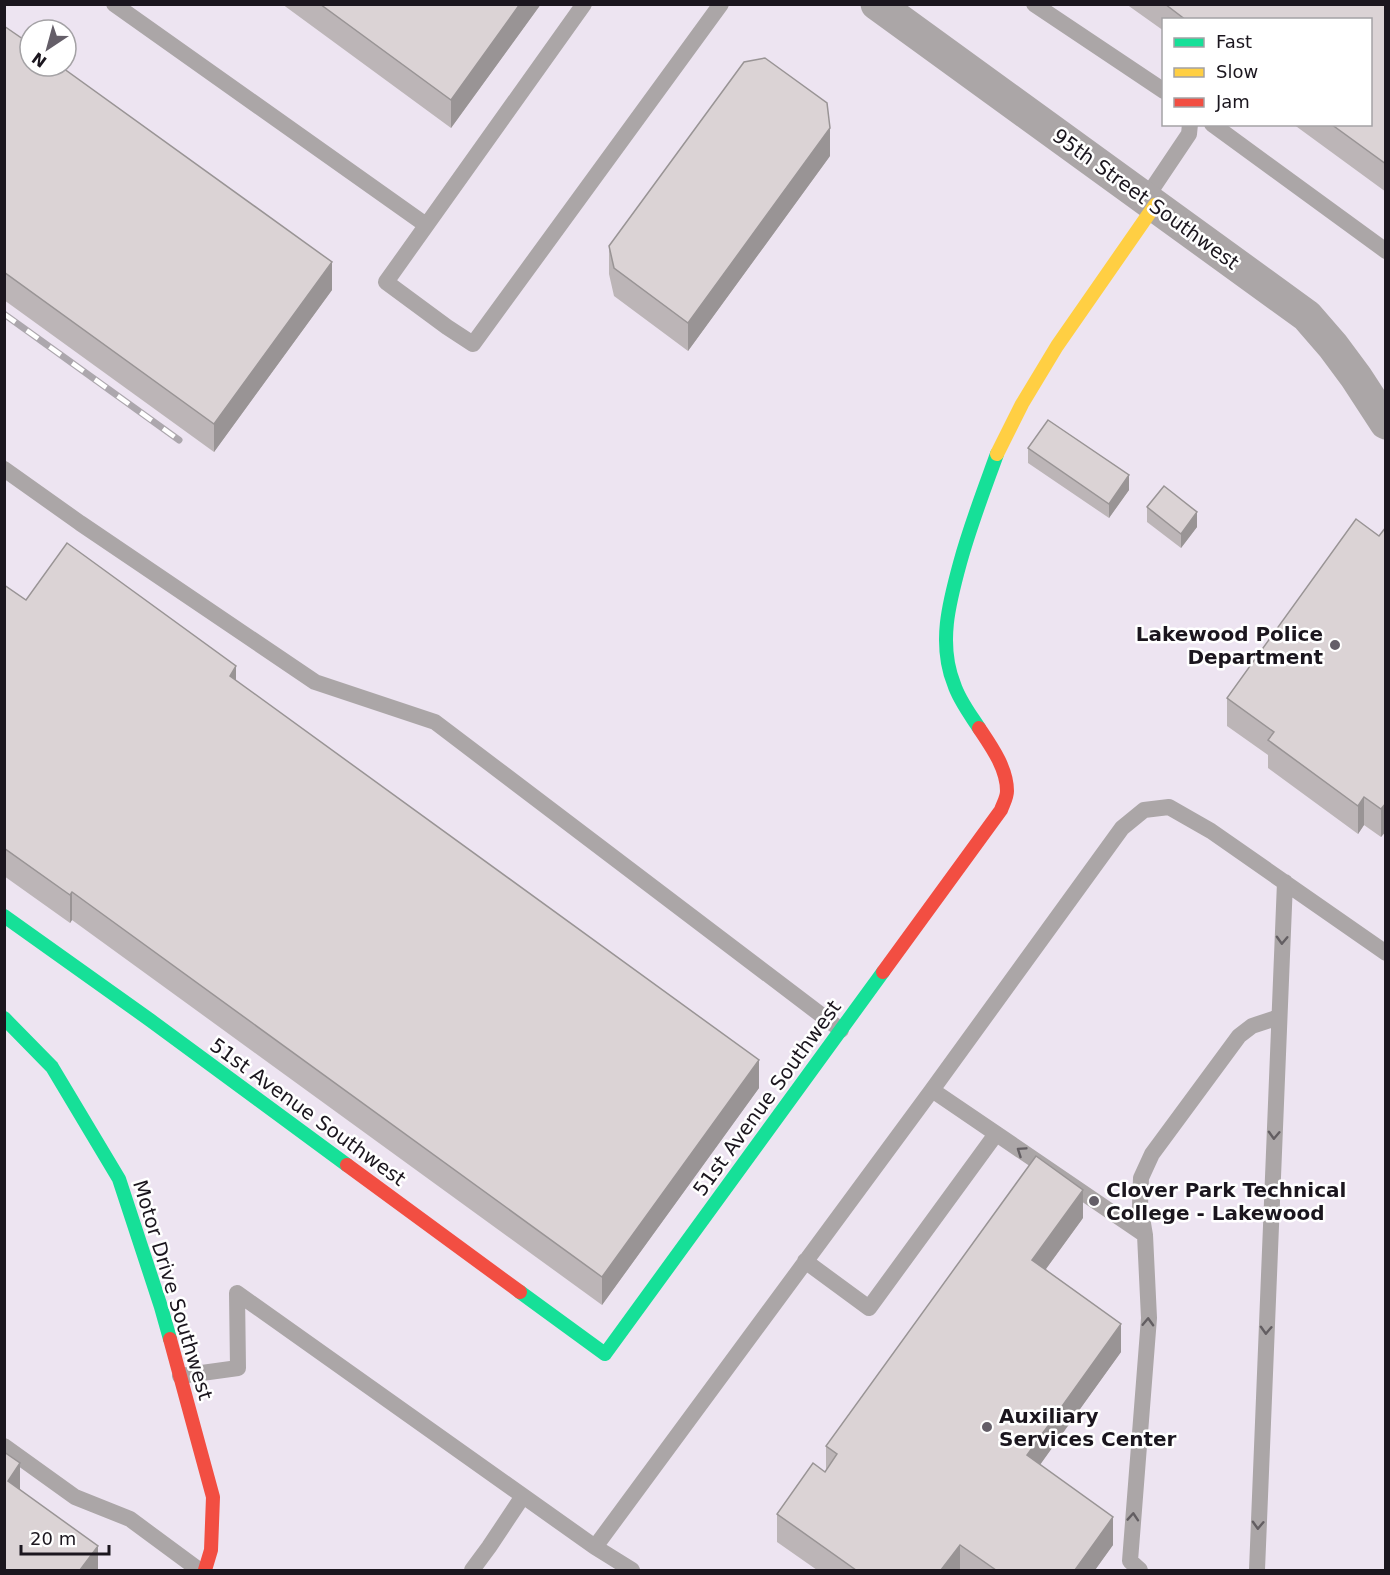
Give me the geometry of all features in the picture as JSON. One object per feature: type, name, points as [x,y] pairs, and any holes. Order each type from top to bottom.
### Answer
[{"type":"street","name":"95th Street Southwest","points":[[877,4],[1306,316],[1334,346],[1386,423]]},
{"type":"street","name":"51st Avenue Southwest","points":[[4,916],[605,1354],[1001,810],[1007,794],[999,759],[954,686],[947,655],[947,616],[956,579],[966,539],[1005,435],[1032,387],[1151,202]]},
{"type":"street","name":"Motor Drive Southwest","points":[[4,1018],[52,1067],[119,1179],[161,1307],[213,1497],[211,1550],[204,1570]]},
{"type":"lane","points":[[114,4],[426,225]]},
{"type":"lane","points":[[584,4],[386,282],[473,344],[721,4]]},
{"type":"lane","points":[[1034,4],[1162,90]]},
{"type":"lane","points":[[1151,202],[1189,135],[1190,126]]},
{"type":"lane","points":[[1215,126],[1386,251]]},
{"type":"lane","points":[[4,469],[315,682],[435,722],[841,1030]]},
{"type":"lane","points":[[595,1547],[1122,828],[1144,810],[1169,807],[1211,831],[1386,953]]},
{"type":"lane","points":[[1257,1570],[1285,882]]},
{"type":"lane","points":[[1140,1570],[1130,1561],[1149,1318],[1145,1235],[1140,1206],[1141,1178],[1152,1154],[1239,1036],[1252,1026],[1279,1017]]},
{"type":"lane","points":[[932,1090],[1145,1235]]},
{"type":"lane","points":[[804,1261],[869,1308],[996,1134]]},
{"type":"lane","points":[[180,1376],[238,1368],[237,1293],[595,1547],[632,1570]]},
{"type":"lane","points":[[4,1446],[75,1497],[130,1519],[199,1570]]},
{"type":"lane","points":[[472,1570],[523,1496]]},
{"type":"building","points":[[320,4],[520,4],[451,100]]},
{"type":"building","points":[[1165,4],[1386,4],[1386,164],[1334,126],[1372,126],[1372,18],[1183,18]]},
{"type":"building","points":[[4,26],[18,36],[18,78],[77,78],[332,262],[214,424],[4,272]]},
{"type":"building","points":[[765,58],[827,103],[830,128],[688,323],[614,268],[609,246],[744,62]]},
{"type":"building","points":[[1048,420],[1129,475],[1109,504],[1028,448]]},
{"type":"building","points":[[1164,486],[1197,512],[1181,534],[1147,507]]},
{"type":"building","name":"Lakewood Police Department","points":[[1356,519],[1379,536],[1386,527],[1386,803],[1381,809],[1364,797],[1358,806],[1268,740],[1274,732],[1227,698]]},
{"type":"building","points":[[67,543],[236,666],[230,676],[759,1060],[602,1277],[72,892],[70,895],[4,848],[4,585],[26,600]]},
{"type":"building","points":[[1036,1156],[1083,1190],[1032,1260],[1121,1324],[1027,1455],[1113,1517],[1075,1570],[996,1570],[960,1545],[941,1570],[856,1570],[777,1514],[813,1463],[825,1472],[837,1454],[826,1446]]},
{"type":"building","points":[[4,1452],[20,1463],[8,1481],[98,1546],[80,1570],[4,1570]]},
{"type":"railway","points":[[4,314],[179,440]]},
{"type":"traffic: fast","points":[[979,728],[954,684],[949,669],[946,639],[949,608],[964,549],[997,454]]},
{"type":"traffic: fast","points":[[4,916],[347,1165]]},
{"type":"traffic: fast","points":[[520,1292],[605,1354],[883,972]]},
{"type":"traffic: fast","points":[[4,1018],[52,1067],[119,1179],[170,1339]]},
{"type":"traffic: slow","points":[[997,454],[1022,404],[1057,346],[1155,205]]},
{"type":"traffic: jam","points":[[883,972],[1001,810],[1005,801],[1007,791],[1004,774],[998,758],[979,728]]},
{"type":"traffic: jam","points":[[347,1165],[520,1292]]},
{"type":"traffic: jam","points":[[170,1339],[213,1497],[211,1550],[205,1570]]},
{"type":"place","name":"Lakewood Police Department","points":[[1335,645]]},
{"type":"place","name":"Clover Park Technical College - Lakewood","points":[[1094,1201]]},
{"type":"place","name":"Auxiliary Services Center","points":[[987,1427]]}]
